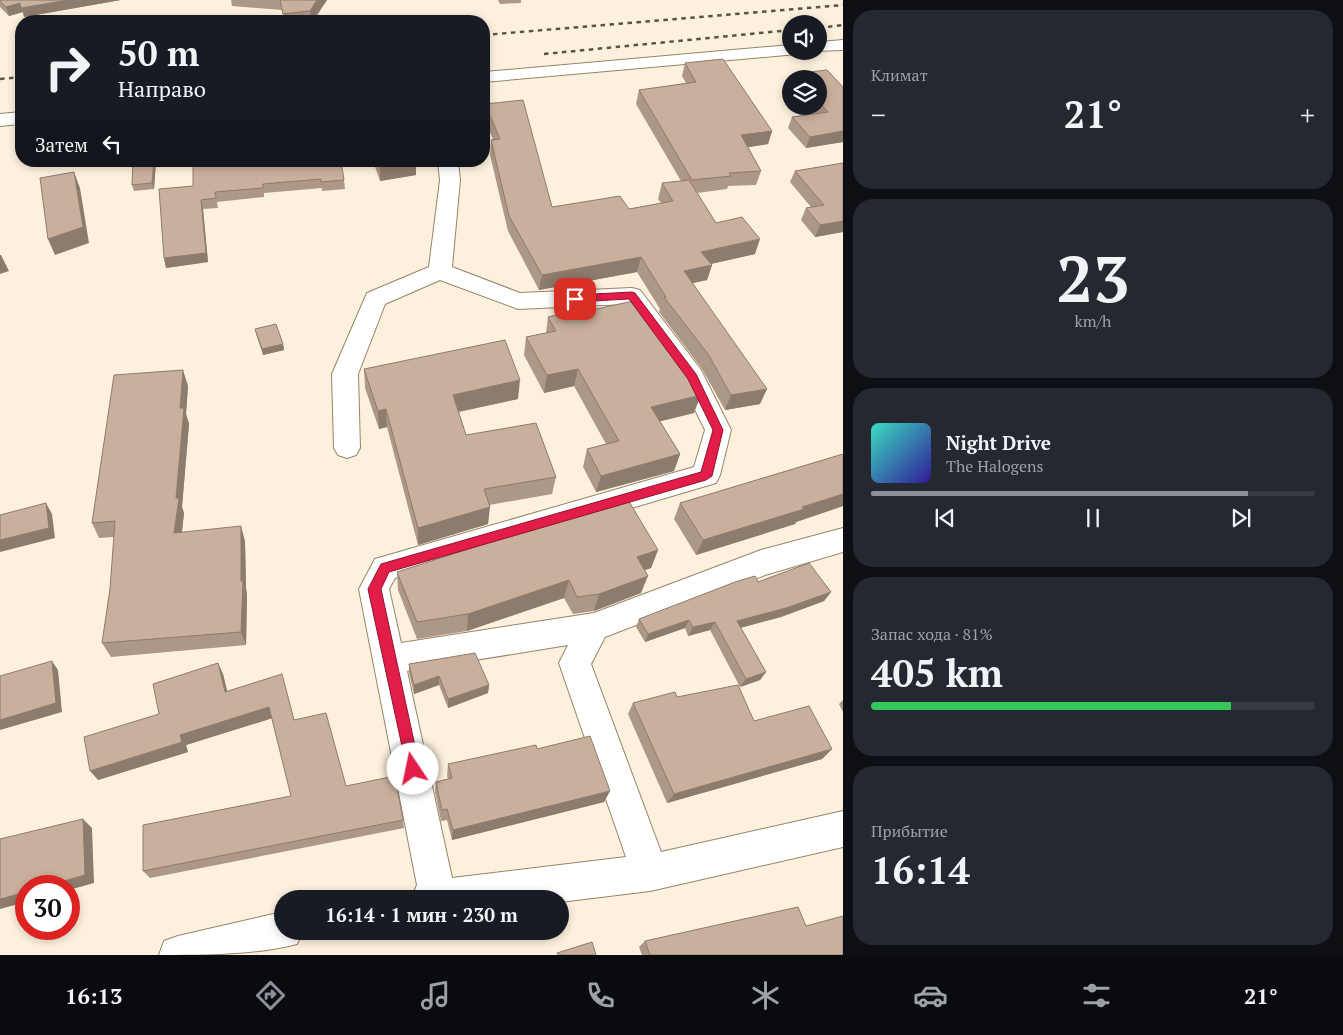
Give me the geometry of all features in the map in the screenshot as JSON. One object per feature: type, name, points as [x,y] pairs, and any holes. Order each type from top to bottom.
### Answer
[{"type":"street","points":[[827,46],[843,45]]},
{"type":"street","points":[[490,76],[782,51]]},
{"type":"street","points":[[0,120],[15,119]]},
{"type":"street","points":[[440,270],[450,180],[449,167]]},
{"type":"street","points":[[346,448],[345,374],[375,299],[440,270],[518,302],[632,296],[692,377],[718,430],[706,476],[385,568],[374,589],[390,659],[433,890]]},
{"type":"street","points":[[390,659],[594,627],[761,563],[843,540]]},
{"type":"street","points":[[594,627],[575,663],[650,873]]},
{"type":"street","points":[[503,890],[650,873],[843,829]]},
{"type":"street","points":[[178,955],[274,933]]},
{"type":"building","points":[[0,0],[69,0],[21,8],[20,3],[6,7]]},
{"type":"building","points":[[280,0],[317,0],[310,11],[283,14]]},
{"type":"building","points":[[723,59],[772,131],[741,135],[761,171],[729,173],[731,176],[692,180],[639,90],[696,82],[685,63]]},
{"type":"building","points":[[827,70],[843,87],[843,131],[810,137],[792,117],[827,115]]},
{"type":"building","points":[[523,100],[552,207],[620,196],[629,209],[673,201],[662,183],[689,180],[716,223],[742,217],[760,239],[701,252],[712,265],[684,271],[767,389],[731,395],[708,354],[664,297],[666,297],[641,257],[542,275],[509,216],[491,140],[500,139],[490,116],[490,103]]},
{"type":"building","points":[[843,163],[843,221],[820,225],[806,208],[824,205],[795,171]]},
{"type":"building","points":[[133,167],[153,167],[152,183],[132,185]]},
{"type":"building","points":[[193,167],[342,167],[344,180],[321,182],[321,179],[263,184],[263,188],[215,192],[216,198],[201,200],[206,253],[164,258],[159,189],[193,186]]},
{"type":"building","points":[[74,172],[83,227],[48,239],[40,178]]},
{"type":"building","points":[[638,300],[685,364],[701,395],[651,407],[680,454],[601,476],[587,449],[619,441],[578,369],[547,375],[526,337],[556,331],[548,317],[586,308],[587,311]]},
{"type":"building","points":[[276,324],[283,344],[262,349],[255,329]]},
{"type":"building","points":[[505,340],[520,380],[453,395],[466,435],[536,423],[556,477],[484,489],[490,507],[418,528],[386,409],[378,411],[364,369]]},
{"type":"building","points":[[183,370],[180,408],[184,408],[176,498],[179,498],[174,533],[241,526],[241,581],[243,581],[241,632],[102,643],[110,589],[115,521],[92,523],[114,375]]},
{"type":"building","points":[[843,454],[843,494],[802,507],[804,509],[703,540],[680,503]]},
{"type":"building","points":[[627,498],[658,550],[637,557],[648,576],[599,594],[577,597],[569,580],[468,614],[417,622],[397,572]]},
{"type":"building","points":[[46,503],[49,528],[0,540],[0,515]]},
{"type":"building","points":[[809,563],[831,592],[786,608],[737,621],[766,672],[746,679],[715,622],[693,627],[689,620],[648,634],[639,619],[735,582],[755,576],[758,582]]},
{"type":"building","points":[[475,653],[489,685],[448,699],[439,676],[414,685],[409,664]]},
{"type":"building","points":[[52,661],[56,703],[0,720],[0,676]]},
{"type":"building","points":[[218,663],[225,692],[282,674],[294,720],[326,713],[346,786],[395,776],[403,820],[143,871],[143,825],[291,796],[269,707],[180,735],[182,742],[90,771],[84,737],[159,714],[153,684]]},
{"type":"building","points":[[738,685],[754,721],[809,706],[832,749],[674,794],[633,703],[675,692],[677,697]]},
{"type":"building","points":[[590,736],[610,791],[453,830],[447,809],[442,810],[436,782],[452,778],[448,764],[536,745],[537,749]]},
{"type":"building","points":[[83,819],[85,875],[15,875],[15,895],[0,899],[0,839]]},
{"type":"building","points":[[798,907],[806,926],[843,916],[843,955],[650,955],[645,941]]},
{"type":"building","points":[[592,942],[596,955],[558,955],[557,953]]},
{"type":"railway","points":[[490,34],[843,5]]},
{"type":"railway","points":[[827,27],[843,25]]},
{"type":"railway","points":[[544,54],[782,31]]},
{"type":"railway","points":[[0,79],[15,78]]},
{"type":"route","points":[[413,769],[374,589],[385,568],[706,476],[718,430],[692,377],[632,296],[575,299]]}]
